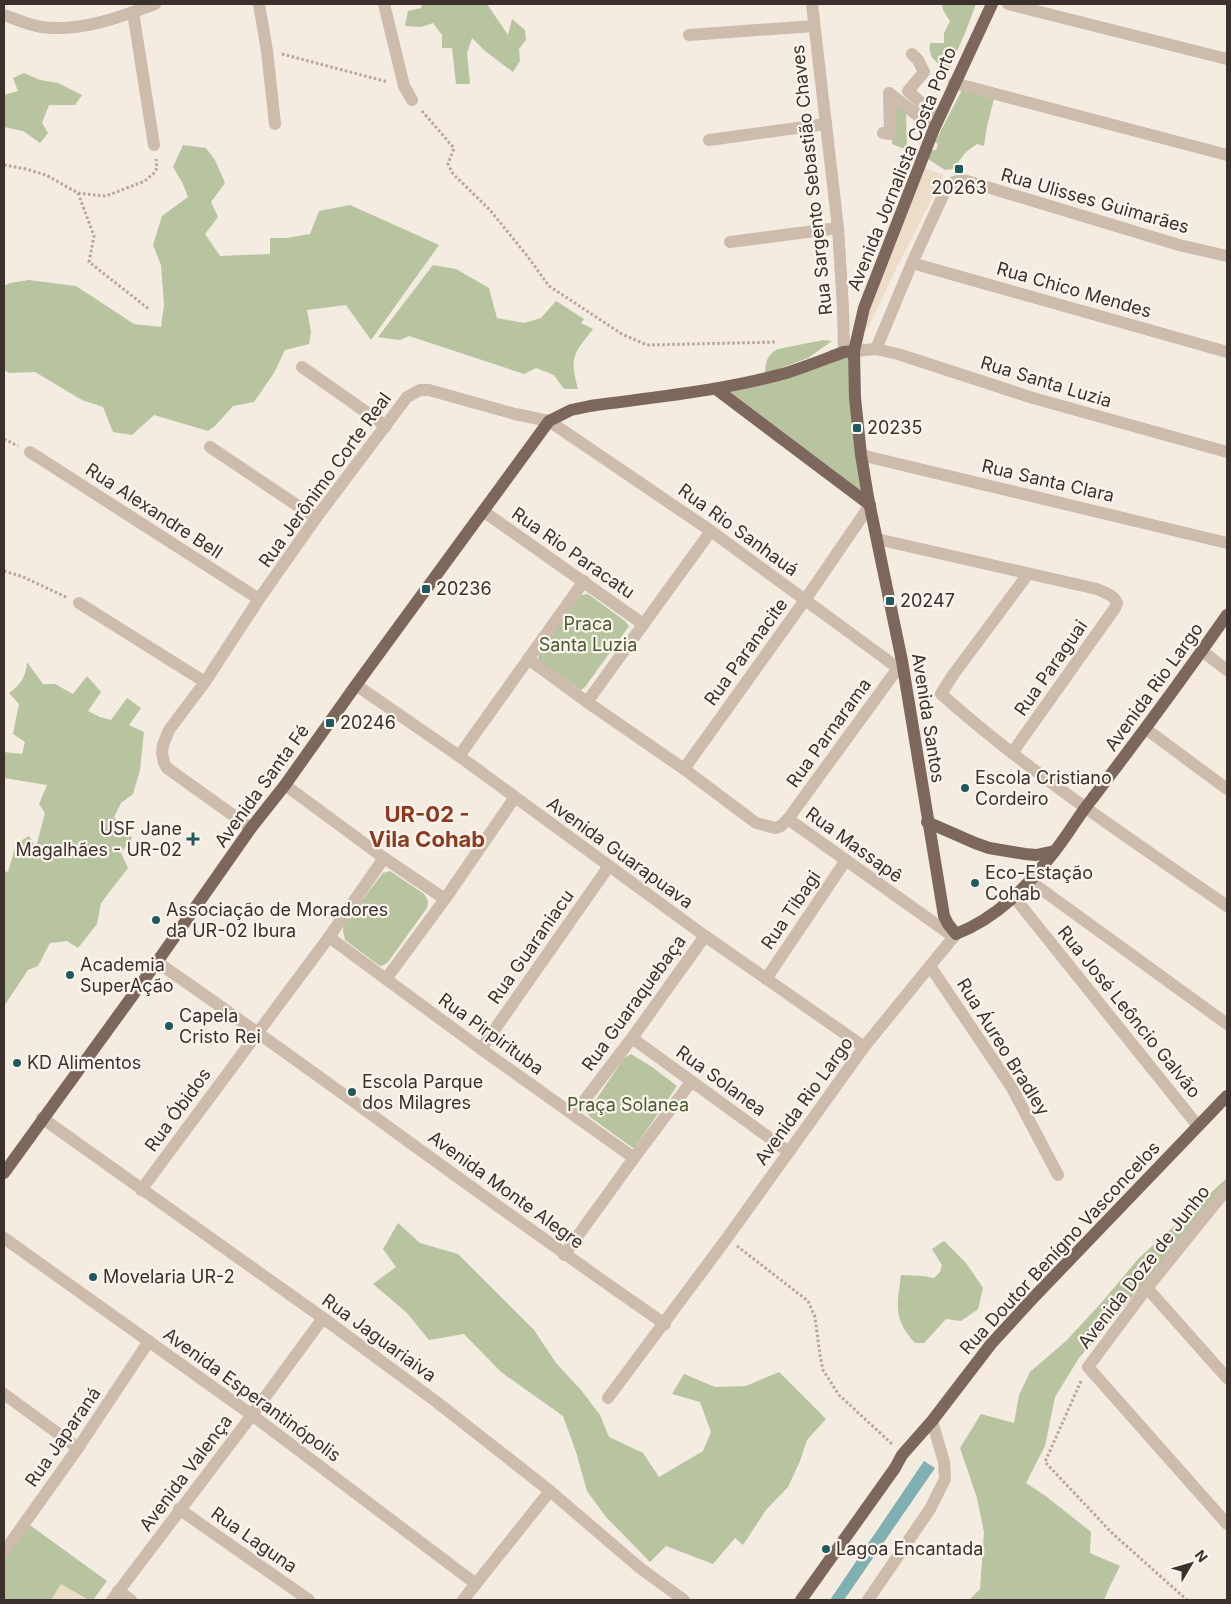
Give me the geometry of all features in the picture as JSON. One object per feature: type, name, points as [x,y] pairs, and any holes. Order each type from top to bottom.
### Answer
[{"type":"main road","name":"Avenida Jornalista Costa Porto","points":[[849,352],[874,281],[932,131],[992,4]]},
{"type":"main road","points":[[549,421],[571,410],[590,406],[716,388],[786,373],[849,352]]},
{"type":"main road","name":"Avenida Santos","points":[[849,352],[861,455],[944,916],[955,935]]},
{"type":"main road","points":[[716,388],[870,505]]},
{"type":"main road","name":"Avenida Santa Fé","points":[[4,1173],[42,1118],[157,962],[251,828],[285,786],[356,685],[549,421]]},
{"type":"main road","name":"Avenida Rio Largo","points":[[955,935],[980,923],[1014,897],[1030,881],[1055,851],[1085,808],[1146,729],[1227,615]]},
{"type":"main road","points":[[927,822],[989,848],[1036,855],[1055,851]]},
{"type":"main road","name":"Rua Doutor Benígno Vasconcelos","points":[[801,1600],[895,1468],[902,1455],[932,1421],[991,1344],[1227,1096]]},
{"type":"street","points":[[4,15],[39,27],[62,28],[91,24],[155,4]]},
{"type":"street","points":[[259,4],[267,51],[275,124]]},
{"type":"street","points":[[384,4],[404,86],[412,100]]},
{"type":"street","name":"Rua Sargento Sebastião Chaves","points":[[812,4],[838,228],[849,352]]},
{"type":"street","points":[[1008,4],[1227,59]]},
{"type":"street","points":[[133,12],[154,145]]},
{"type":"street","points":[[689,35],[814,26]]},
{"type":"street","points":[[883,133],[890,134],[889,93],[929,117],[908,91],[924,72],[918,60],[912,54]]},
{"type":"street","points":[[954,83],[1227,155]]},
{"type":"street","points":[[709,140],[826,124]]},
{"type":"street","name":"Rua Ulisses Guimarães","points":[[912,263],[945,191],[952,182],[958,180],[967,181],[1179,245],[1227,256]]},
{"type":"street","points":[[730,242],[838,228]]},
{"type":"street","points":[[876,349],[912,263]]},
{"type":"street","name":"Rua Chico Mendes","points":[[912,263],[1227,352]]},
{"type":"street","name":"Rua Santa Luzia","points":[[849,352],[876,349],[898,354],[1033,398],[1227,452]]},
{"type":"street","points":[[302,367],[386,426]]},
{"type":"street","name":"Rua Jerônimo Corte Real","points":[[251,828],[167,768],[162,757],[163,745],[169,730],[205,682],[259,599],[316,518],[407,397],[420,390],[429,390],[515,414],[549,421]]},
{"type":"street","name":"Rua Rio Sanhauá","points":[[549,421],[711,531],[805,600],[900,665]]},
{"type":"street","points":[[210,447],[316,518]]},
{"type":"street","name":"Rua Alexandre Bell","points":[[30,452],[259,599]]},
{"type":"street","name":"Rua Santa Clara","points":[[861,455],[1227,543]]},
{"type":"street","name":"Rua Paranacite","points":[[684,769],[805,600],[870,505]]},
{"type":"street","name":"Rua Rio Paracatu","points":[[483,511],[643,624]]},
{"type":"street","points":[[587,702],[711,531]]},
{"type":"street","points":[[877,539],[1028,574],[941,694],[1012,753],[1085,808],[1227,906]]},
{"type":"street","name":"Rua Paraguai","points":[[1012,753],[1117,603],[1112,595],[1097,589],[1028,574]]},
{"type":"street","points":[[459,756],[584,581]]},
{"type":"street","points":[[79,603],[205,682]]},
{"type":"street","points":[[1202,651],[1227,670]]},
{"type":"street","name":"Rua Massapê","points":[[528,659],[684,769],[756,823],[767,828],[777,828],[788,820],[955,935]]},
{"type":"street","name":"Rua Parnarama","points":[[788,820],[900,665]]},
{"type":"street","name":"Avenida Guarapuava","points":[[356,685],[459,756],[705,936],[864,1047]]},
{"type":"street","points":[[1146,729],[1227,789]]},
{"type":"street","points":[[285,786],[384,858],[445,899]]},
{"type":"street","points":[[386,979],[445,899],[515,797]]},
{"type":"street","name":"Rua Óbidos","points":[[141,1190],[329,937],[384,858]]},
{"type":"street","name":"Rua Tibagi","points":[[766,979],[846,860]]},
{"type":"street","name":"Rua Guaraniacu","points":[[481,1048],[609,866]]},
{"type":"street","points":[[1030,881],[1227,1024]]},
{"type":"street","name":"Rua José Leôncio Galvão","points":[[1014,897],[1198,1126]]},
{"type":"street","name":"Avenida Rio Largo","points":[[608,1398],[665,1324],[864,1047],[955,935]]},
{"type":"street","name":"Rua Guaraquebaça","points":[[574,1114],[632,1038],[705,936]]},
{"type":"street","name":"Rua Pirpirituba","points":[[329,937],[634,1158]]},
{"type":"street","name":"Avenida Monte Alegre","points":[[157,962],[258,1032],[564,1255],[665,1324]]},
{"type":"street","name":"Rua Áureo Bradley","points":[[930,966],[1012,1088],[1058,1175]]},
{"type":"street","name":"Rua Solanea","points":[[632,1038],[789,1152]]},
{"type":"street","points":[[564,1255],[691,1082]]},
{"type":"street","name":"Rua Jaguariaiva","points":[[42,1118],[323,1318],[438,1403],[550,1491],[633,1562],[684,1600]]},
{"type":"street","name":"Avenida Doze de Junho","points":[[1088,1367],[1147,1288],[1227,1189]]},
{"type":"street","name":"Avenida Esperantinópolis","points":[[4,1238],[252,1415],[476,1584]]},
{"type":"street","points":[[1147,1288],[1227,1378]]},
{"type":"street","name":"Avenida Valença","points":[[115,1596],[323,1318]]},
{"type":"street","name":"Rua Japaraná","points":[[4,1552],[78,1448],[149,1341]]},
{"type":"street","points":[[1088,1367],[1227,1524]]},
{"type":"street","points":[[4,1394],[78,1448]]},
{"type":"street","points":[[868,1600],[930,1509],[945,1479],[944,1462],[932,1421]]},
{"type":"street","points":[[463,1600],[550,1491]]},
{"type":"street","name":"Rua Laguna","points":[[179,1509],[309,1600]]},
{"type":"street","points":[[115,1596],[132,1600]]},
{"type":"path","points":[[267,51],[404,86]]},
{"type":"path","points":[[412,100],[454,148],[448,164],[453,174],[490,210],[549,286],[622,334],[647,345],[777,342]]},
{"type":"path","points":[[4,165],[26,168],[46,175],[78,193],[106,196],[144,181],[154,173],[157,168],[154,145]]},
{"type":"path","points":[[78,193],[94,236],[89,262],[150,310]]},
{"type":"path","points":[[4,571],[21,576],[79,603]]},
{"type":"path","points":[[727,1238],[808,1302],[815,1317],[823,1370],[839,1395],[902,1455]]},
{"type":"path","points":[[1088,1367],[1045,1462],[1112,1534],[1187,1600]]},
{"type":"green space","points":[[422,4],[487,4],[508,35],[512,19],[525,30],[526,40],[519,49],[520,61],[513,72],[485,51],[472,38],[467,53],[470,84],[456,84],[452,48],[442,48],[442,35],[433,23],[421,27],[405,26],[408,11],[421,8]]},
{"type":"green space","points":[[942,4],[976,4],[949,69],[934,59],[930,53],[930,43],[944,43],[944,33],[950,21],[943,10]]},
{"type":"green space","points":[[24,73],[40,80],[58,83],[82,95],[75,105],[49,105],[42,123],[48,133],[40,143],[23,131],[4,127],[4,95],[18,91],[13,78]]},
{"type":"green space","points":[[962,90],[994,99],[984,146],[977,144],[966,152],[953,169],[945,170],[925,157],[929,150],[936,150],[938,144],[935,142]]},
{"type":"green space","points":[[893,100],[906,111],[907,150],[892,144]]},
{"type":"green space","points":[[183,145],[206,148],[215,160],[225,183],[211,202],[218,217],[205,234],[220,256],[270,254],[270,238],[286,238],[310,234],[319,211],[350,205],[439,245],[371,340],[346,305],[307,310],[311,332],[309,344],[285,350],[274,373],[254,402],[233,406],[208,431],[154,415],[132,435],[113,432],[103,407],[82,400],[35,372],[9,373],[4,370],[4,286],[10,283],[29,280],[76,286],[134,324],[161,327],[164,305],[161,265],[153,245],[162,216],[188,197],[173,167]]},
{"type":"green space","points":[[433,265],[456,269],[489,288],[497,318],[524,323],[541,318],[556,301],[584,319],[581,323],[593,329],[581,344],[575,356],[574,369],[578,389],[564,389],[554,375],[536,368],[524,374],[409,336],[400,340],[378,337]]},
{"type":"green space","points":[[823,340],[832,341],[808,358],[765,374],[766,363],[774,351]]},
{"type":"green space","points":[[854,351],[871,510],[726,390]]},
{"type":"green space","name":"Praca Santa Luzia","points":[[588,594],[629,626],[581,690],[538,660],[539,653],[579,597]]},
{"type":"green space","points":[[27,662],[43,684],[55,684],[73,694],[87,676],[101,692],[88,711],[100,717],[111,720],[127,698],[141,708],[129,725],[144,732],[140,770],[133,794],[121,803],[114,817],[132,838],[121,853],[128,868],[101,903],[97,924],[78,948],[67,941],[50,943],[38,966],[28,970],[4,1006],[4,871],[8,872],[16,844],[29,836],[36,847],[45,813],[39,804],[47,785],[4,778],[4,752],[22,754],[25,742],[13,734],[19,704],[9,693],[22,680]]},
{"type":"green space","points":[[390,871],[424,894],[428,901],[427,908],[388,962],[380,966],[345,940],[343,931],[344,924],[379,878],[383,873]]},
{"type":"green space","name":"Praça Solanea","points":[[631,1054],[677,1086],[633,1148],[587,1113],[624,1058]]},
{"type":"green space","points":[[1227,1178],[1227,1188],[1079,1358],[1055,1397],[1045,1446],[1026,1483],[1091,1532],[1090,1553],[1120,1566],[1104,1600],[969,1600],[980,1589],[984,1532],[977,1498],[960,1448],[981,1414],[1014,1423],[1019,1395],[1030,1372],[1067,1340],[1139,1258]]},
{"type":"green space","points":[[398,1223],[420,1243],[458,1254],[534,1330],[556,1363],[581,1390],[600,1415],[609,1437],[643,1453],[659,1477],[703,1451],[711,1432],[700,1402],[672,1394],[684,1374],[715,1387],[746,1386],[779,1372],[826,1419],[807,1440],[788,1487],[766,1510],[743,1545],[735,1538],[713,1564],[666,1546],[650,1562],[606,1517],[587,1491],[563,1416],[501,1372],[464,1334],[429,1340],[407,1313],[373,1284],[396,1267],[383,1249]]},
{"type":"green space","points":[[944,1241],[966,1263],[983,1288],[978,1309],[961,1321],[946,1319],[924,1343],[915,1343],[903,1327],[898,1312],[901,1275],[934,1278],[940,1272],[942,1265],[932,1249]]},
{"type":"green space","points":[[27,1523],[107,1581],[93,1600],[4,1600],[4,1556]]},
{"type":"shaded area","points":[[919,166],[944,175],[868,328],[859,333]]},
{"type":"shaded area","points":[[61,1584],[89,1600],[51,1600]]},
{"type":"water","points":[[924,1461],[935,1468],[844,1600],[830,1600]]},
{"type":"place","name":"20263","points":[[959,169]]},
{"type":"place","name":"20235","points":[[857,428]]},
{"type":"place","name":"20236","points":[[426,589]]},
{"type":"place","name":"20247","points":[[890,601]]},
{"type":"place","name":"20246","points":[[330,723]]},
{"type":"place","name":"Escola Cristiano Cordeiro","points":[[965,788]]},
{"type":"place","name":"USF Jane Magalhães - UR-02","points":[[193,839]]},
{"type":"place","name":"Eco-Estação Cohab","points":[[975,883]]},
{"type":"place","name":"Associação de Moradores da UR-02 Ibura","points":[[156,920]]},
{"type":"place","name":"Academia SuperAção","points":[[70,975]]},
{"type":"place","name":"Capela Cristo Rei","points":[[169,1026]]},
{"type":"place","name":"KD Alimentos","points":[[17,1063]]},
{"type":"place","name":"Escola Parque dos Milagres","points":[[352,1092]]},
{"type":"place","name":"Movelaria UR-2","points":[[93,1277]]},
{"type":"place","name":"Lagoa Encantada","points":[[826,1549]]},
{"type":"district","name":"UR-02 - Vila Cohab","points":[[427,826]]}]
